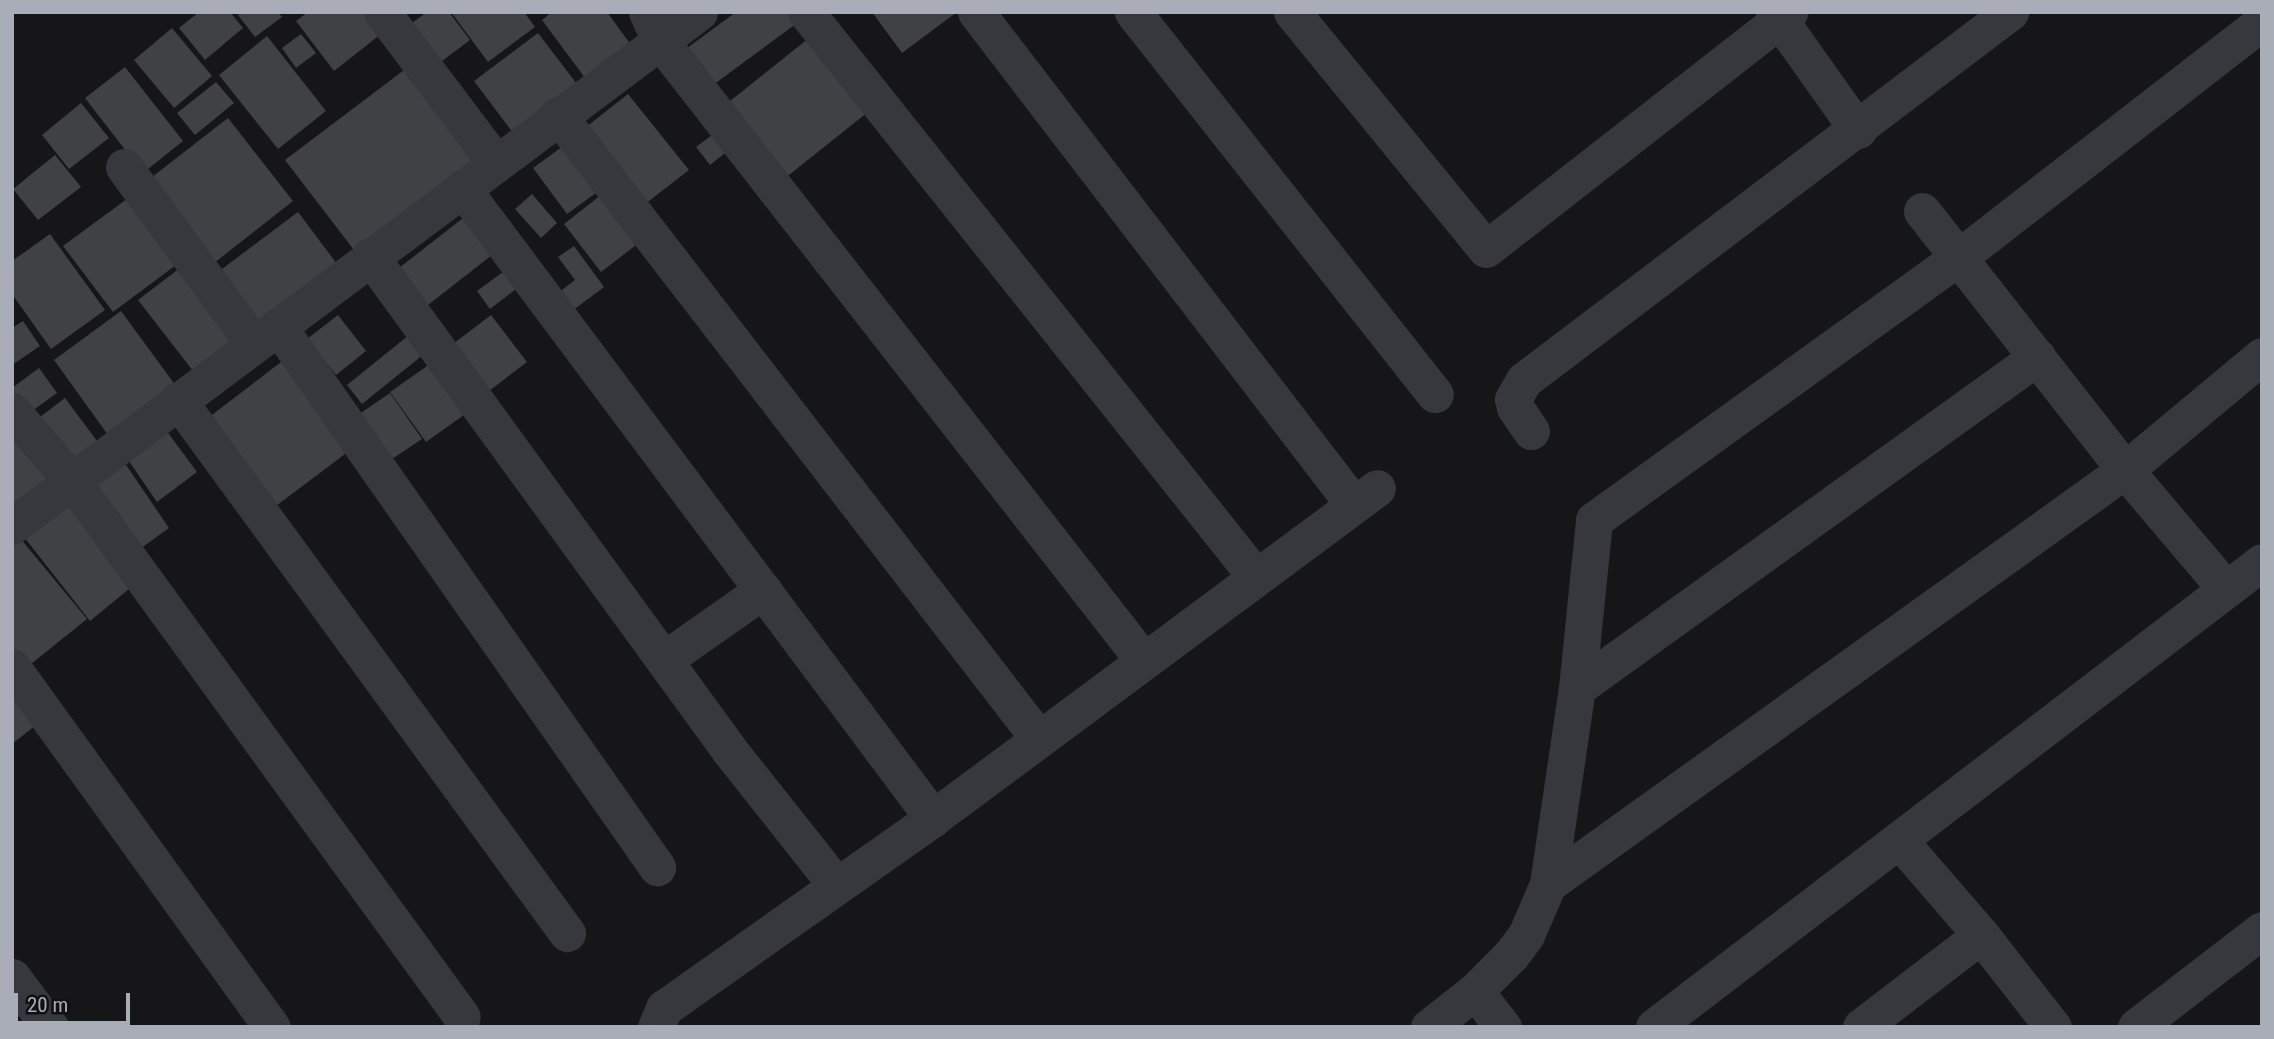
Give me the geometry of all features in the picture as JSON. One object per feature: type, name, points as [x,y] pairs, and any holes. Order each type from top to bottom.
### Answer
[{"type":"street","points":[[382,12],[496,163]]},
{"type":"street","points":[[12,526],[558,115],[654,27],[699,12]]},
{"type":"street","points":[[806,12],[1256,577]]},
{"type":"street","points":[[656,1027],[664,1007],[933,818],[1366,496],[976,12]]},
{"type":"street","points":[[1133,12],[1434,394]]},
{"type":"street","points":[[1292,12],[1486,249],[1781,15],[1858,130]]},
{"type":"street","points":[[1531,431],[1515,407],[1513,399],[1524,380],[2011,12]]},
{"type":"street","points":[[1429,1027],[1475,991],[1511,955],[1526,935],[1548,884],[1577,688],[1594,520],[1959,257],[2262,22]]},
{"type":"street","points":[[654,27],[1144,661]]},
{"type":"street","points":[[558,115],[1039,739]]},
{"type":"street","points":[[124,167],[266,335],[657,867]]},
{"type":"street","points":[[462,188],[933,818]]},
{"type":"street","points":[[1922,211],[2125,470],[2226,589]]},
{"type":"street","points":[[370,256],[730,751],[837,886]]},
{"type":"street","points":[[1548,884],[2125,470],[2262,356]]},
{"type":"street","points":[[1577,688],[2037,357]]},
{"type":"street","points":[[178,400],[566,933]]},
{"type":"street","points":[[12,411],[73,482],[462,1017]]},
{"type":"street","points":[[1654,1027],[2262,562]]},
{"type":"street","points":[[665,659],[763,590]]},
{"type":"street","points":[[12,667],[272,1027]]},
{"type":"street","points":[[1899,840],[1981,935],[2053,1027]]},
{"type":"street","points":[[2136,1027],[2262,930]]},
{"type":"street","points":[[1861,1027],[1981,935]]},
{"type":"street","points":[[12,977],[50,1027]]},
{"type":"street","points":[[1475,991],[1503,1027]]},
{"type":"building","points":[[199,12],[230,12],[243,28],[205,60],[179,28]]},
{"type":"building","points":[[241,12],[278,12],[282,17],[255,37],[238,15]]},
{"type":"building","points":[[308,12],[364,12],[381,34],[334,71],[296,21]]},
{"type":"building","points":[[427,12],[449,12],[470,40],[430,70],[412,23]]},
{"type":"building","points":[[451,12],[524,12],[535,27],[488,62]]},
{"type":"building","points":[[552,12],[607,12],[634,49],[588,82],[542,20]]},
{"type":"building","points":[[736,12],[799,12],[804,18],[706,90],[679,54]]},
{"type":"building","points":[[872,12],[957,12],[902,53]]},
{"type":"building","points":[[172,28],[212,76],[174,108],[134,60]]},
{"type":"building","points":[[538,33],[577,84],[513,133],[474,81]]},
{"type":"building","points":[[301,34],[316,53],[296,68],[282,48]]},
{"type":"building","points":[[267,36],[326,111],[278,149],[219,75]]},
{"type":"building","points":[[809,38],[868,112],[779,183],[720,109]]},
{"type":"building","points":[[125,67],[183,141],[143,173],[85,98]]},
{"type":"building","points":[[408,67],[479,161],[357,254],[285,160]]},
{"type":"building","points":[[216,82],[234,103],[195,135],[177,113]]},
{"type":"building","points":[[628,94],[689,170],[636,211],[576,135]]},
{"type":"building","points":[[81,103],[109,138],[69,169],[42,135]]},
{"type":"building","points":[[228,118],[293,201],[209,267],[143,184]]},
{"type":"building","points":[[723,127],[735,145],[710,165],[696,147]]},
{"type":"building","points":[[566,144],[600,190],[567,214],[533,168]]},
{"type":"building","points":[[55,155],[81,187],[38,220],[13,189]]},
{"type":"building","points":[[606,191],[644,239],[601,272],[564,224]]},
{"type":"building","points":[[135,193],[184,259],[113,312],[63,246]]},
{"type":"building","points":[[532,194],[557,223],[541,238],[515,209]]},
{"type":"building","points":[[472,211],[501,248],[419,312],[390,275]]},
{"type":"building","points":[[298,212],[343,272],[259,335],[214,275]]},
{"type":"building","points":[[50,234],[105,310],[51,349],[12,294],[12,261]]},
{"type":"building","points":[[574,246],[604,287],[568,314],[554,296],[575,280],[558,257]]},
{"type":"building","points":[[180,268],[239,344],[197,376],[138,300]]},
{"type":"building","points":[[503,272],[516,289],[490,309],[477,291]]},
{"type":"building","points":[[121,311],[176,386],[108,435],[54,360]]},
{"type":"building","points":[[338,315],[366,351],[336,375],[307,339]]},
{"type":"building","points":[[491,315],[527,362],[489,391],[453,344]]},
{"type":"building","points":[[23,321],[40,346],[12,365],[12,328]]},
{"type":"building","points":[[409,335],[424,354],[362,404],[347,385]]},
{"type":"building","points":[[440,357],[475,407],[426,442],[390,392]]},
{"type":"building","points":[[281,362],[349,451],[272,509],[204,421]]},
{"type":"building","points":[[39,368],[57,393],[25,416],[12,399],[12,388]]},
{"type":"building","points":[[390,393],[422,439],[383,465],[352,419]]},
{"type":"building","points":[[65,398],[97,441],[63,467],[32,423]]},
{"type":"building","points":[[160,422],[197,472],[157,502],[122,451]]},
{"type":"building","points":[[12,423],[54,479],[12,510]]},
{"type":"building","points":[[118,453],[169,528],[130,556],[77,483]]},
{"type":"building","points":[[75,497],[140,580],[90,621],[24,537]]},
{"type":"building","points":[[20,538],[87,619],[26,668],[12,651],[12,544]]},
{"type":"building","points":[[12,677],[45,718],[12,744]]}]
